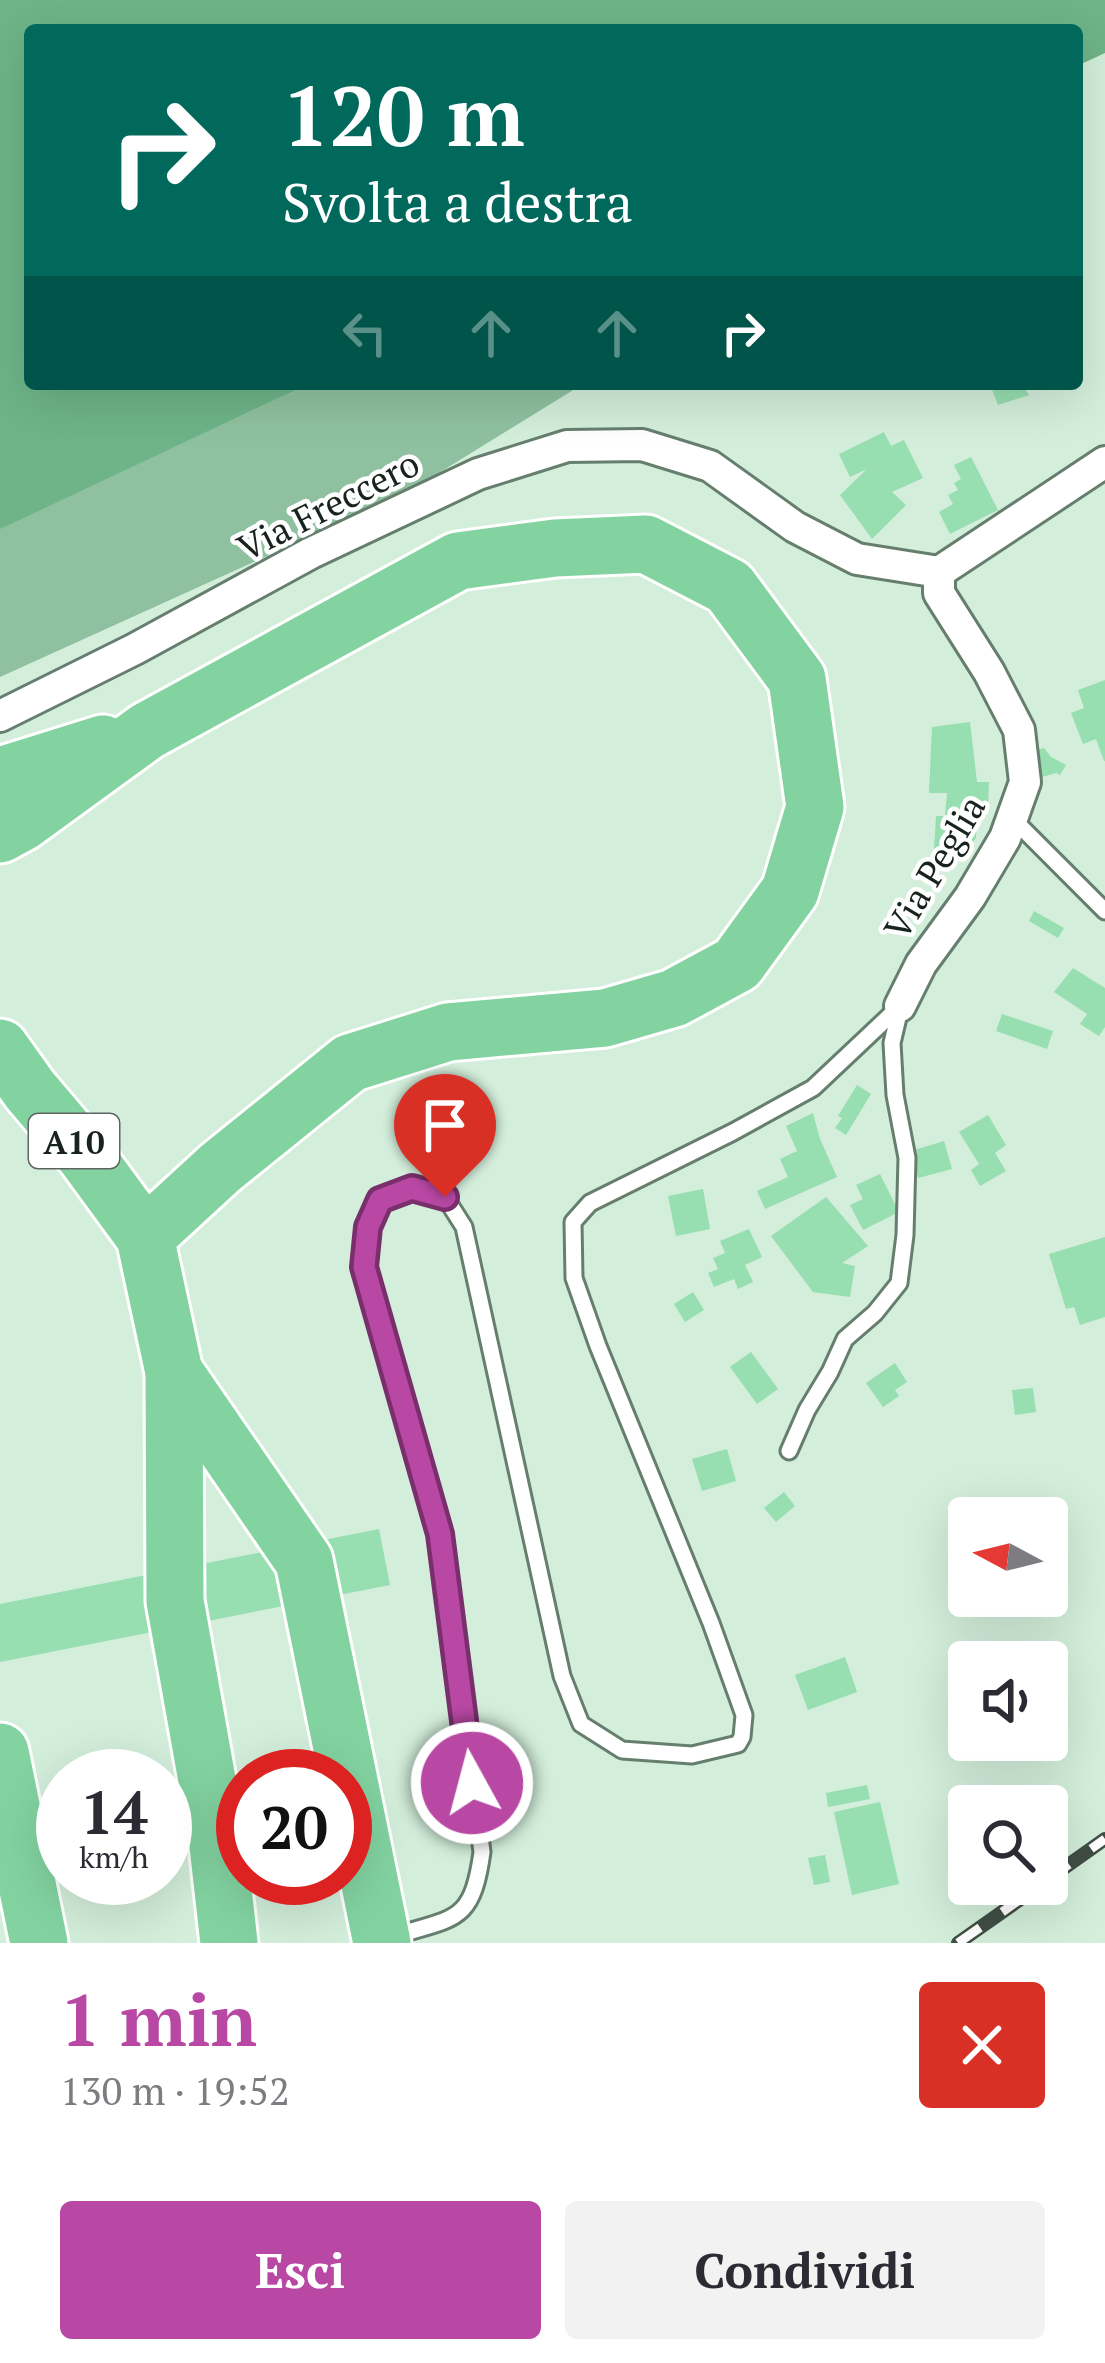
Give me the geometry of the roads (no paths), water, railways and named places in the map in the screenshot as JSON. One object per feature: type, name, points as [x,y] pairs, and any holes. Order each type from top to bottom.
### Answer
[{"type":"highway","points":[[0,834],[147,730],[458,560],[555,548],[646,544],[729,587],[797,679],[815,807],[790,891],[737,964],[674,998],[605,1018],[448,1032],[350,1063],[220,1168],[145,1237]]},
{"type":"highway","points":[[0,776],[147,730]]},
{"type":"highway","name":"A10","points":[[0,1048],[145,1237],[174,1372],[175,1601],[218,1836],[229,1943]]},
{"type":"highway","points":[[174,1372],[304,1562],[382,1941]]},
{"type":"highway","points":[[0,1752],[39,1943]]},
{"type":"street","name":"Via Freccero","points":[[0,716],[311,553],[478,474],[567,446],[642,445],[710,466],[795,527],[857,559],[939,572]]},
{"type":"street","points":[[939,572],[1105,462]]},
{"type":"street","name":"Via Peglia","points":[[901,1006],[921,964],[970,898],[1005,838],[1025,782],[1019,730],[989,672],[938,593],[939,572]]},
{"type":"lane","points":[[1012,819],[1105,911]]},
{"type":"lane","points":[[789,1451],[845,1340],[899,1283],[908,1158],[895,1095],[892,1043],[901,1006]]},
{"type":"lane","points":[[382,1941],[452,1918],[470,1904],[482,1852],[440,1534],[364,1267],[368,1227],[380,1200],[412,1188],[445,1197],[464,1227],[562,1676],[580,1724],[622,1750],[692,1756],[738,1744],[744,1715],[574,1278],[573,1222],[590,1203],[813,1088],[901,1006]]},
{"type":"railway","points":[[1068,1865],[1105,1839]]},
{"type":"railway","points":[[958,1943],[1012,1905]]}]
